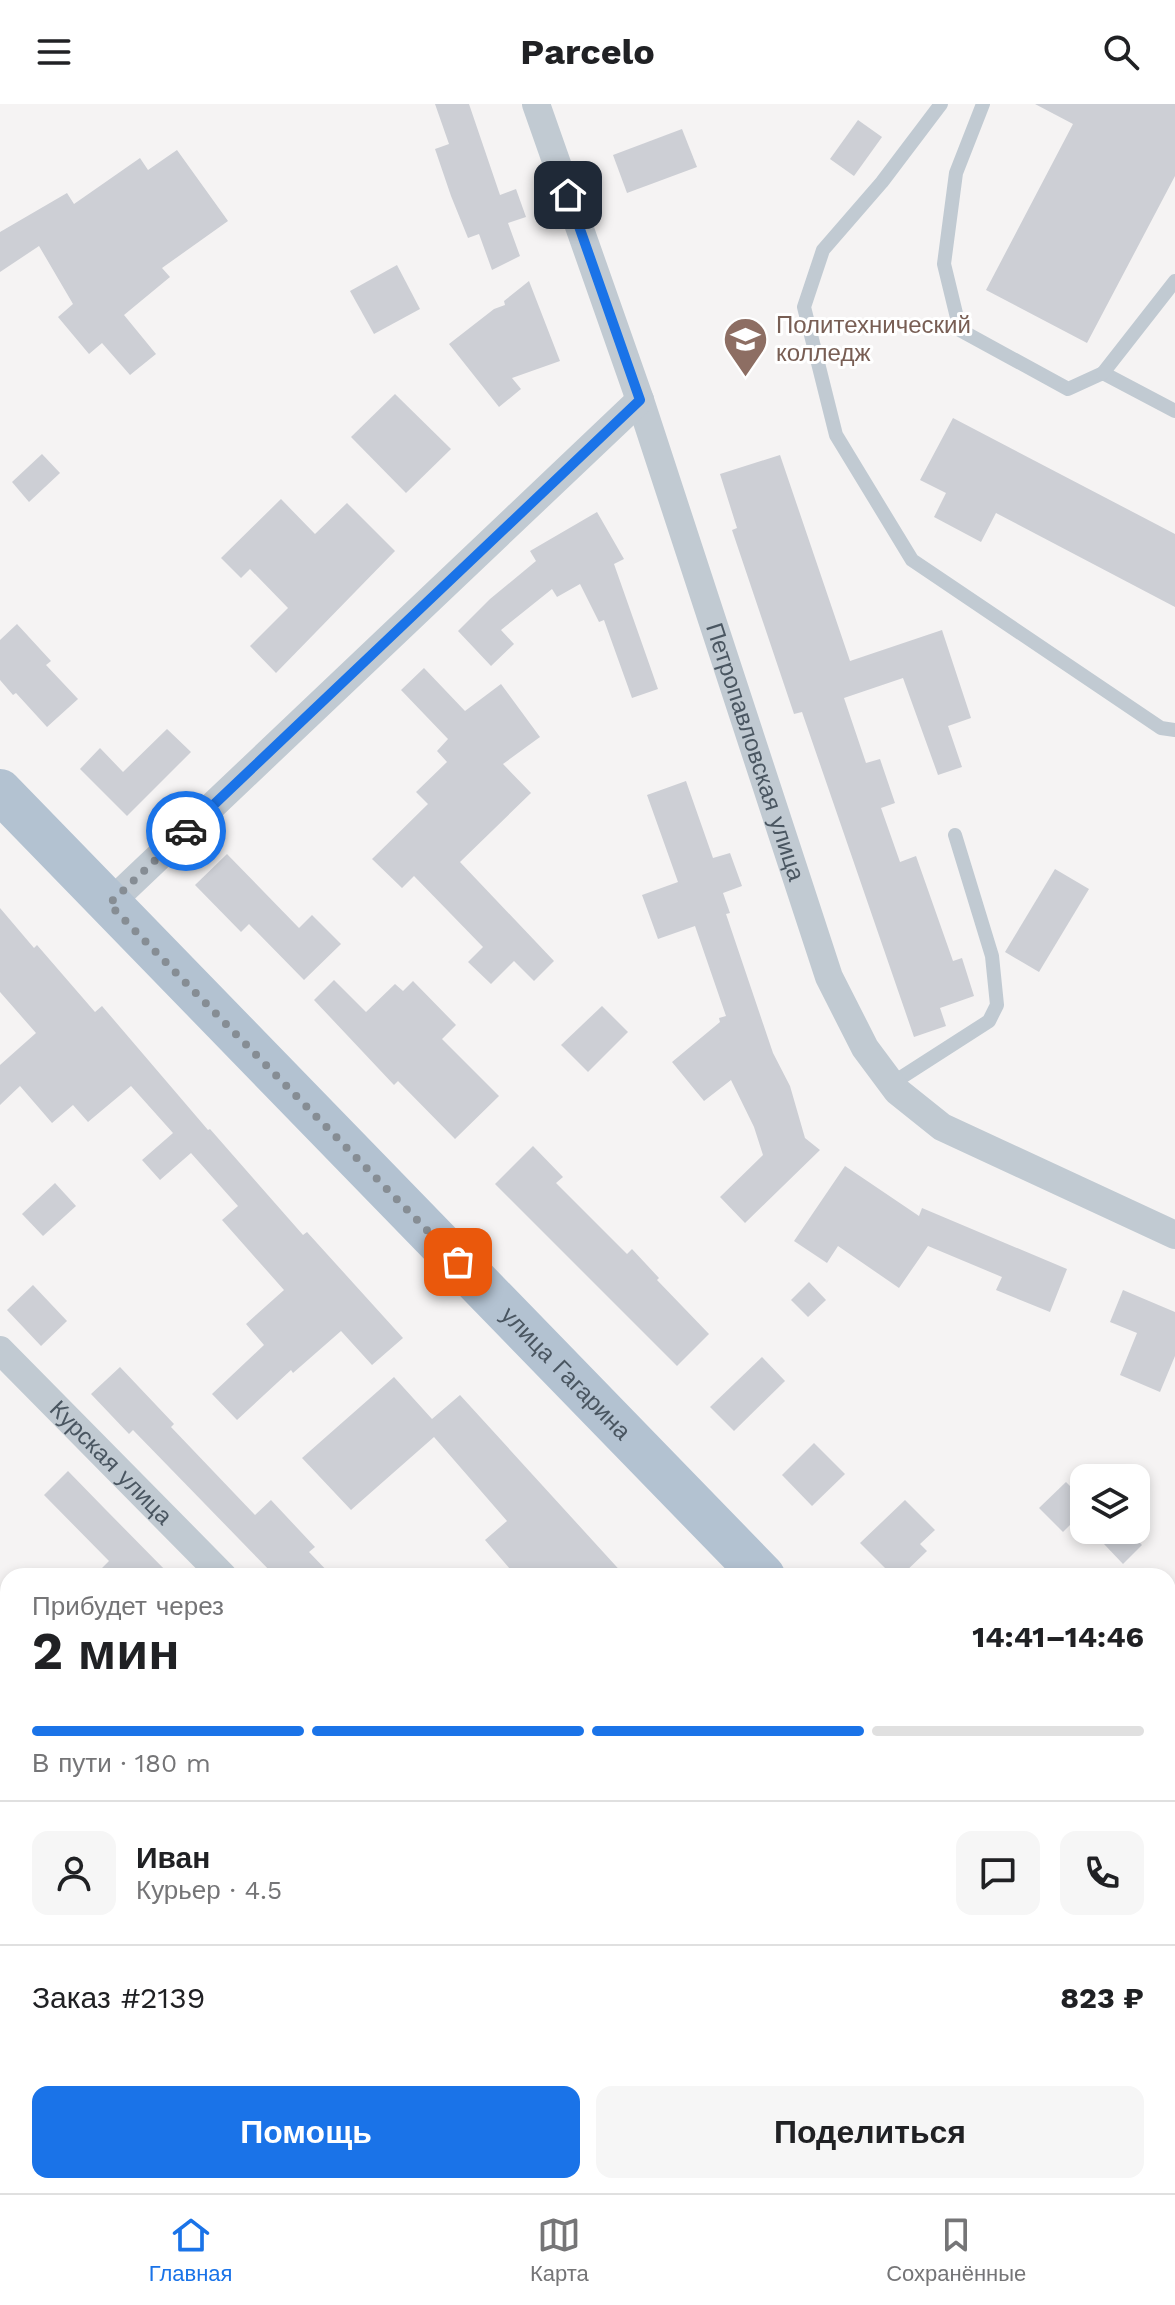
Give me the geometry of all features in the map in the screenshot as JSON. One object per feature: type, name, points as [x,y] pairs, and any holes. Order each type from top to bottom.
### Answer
[{"type":"main road","name":"улица Гагарина","points":[[0,791],[755,1568]]},
{"type":"street","name":"Петропавловская улица","points":[[536,104],[640,400],[829,977],[865,1048],[897,1091],[942,1127],[1175,1235]]},
{"type":"street","points":[[109,904],[640,400]]},
{"type":"street","name":"Курская улица","points":[[0,1350],[215,1568]]},
{"type":"lane","points":[[941,104],[882,182],[823,250],[804,307],[836,435],[912,560],[1161,728],[1175,730]]},
{"type":"lane","points":[[983,104],[956,173],[944,264],[960,330],[1068,389],[1103,373],[1175,281]]},
{"type":"lane","points":[[1103,373],[1175,411]]},
{"type":"lane","points":[[891,1084],[989,1021],[997,1005],[992,956],[955,835]]},
{"type":"building","points":[[435,104],[469,104],[500,195],[516,189],[526,217],[508,223],[520,256],[492,270],[479,234],[468,238],[451,196],[435,149],[449,144]]},
{"type":"building","points":[[1035,104],[1175,104],[1175,176],[1087,343],[986,290],[1073,124]]},
{"type":"building","points":[[858,120],[882,137],[854,176],[830,159]]},
{"type":"building","points":[[682,129],[697,167],[627,193],[613,155]]},
{"type":"building","points":[[177,150],[228,221],[162,268],[170,277],[124,315],[156,354],[130,375],[102,343],[89,354],[58,317],[73,304],[39,246],[0,272],[0,232],[67,193],[74,204],[140,158],[148,170]]},
{"type":"building","points":[[397,265],[420,309],[374,334],[350,291]]},
{"type":"building","points":[[529,281],[560,361],[512,378],[521,389],[499,407],[449,344],[494,309],[505,305],[504,301]]},
{"type":"building","points":[[395,394],[451,449],[406,493],[351,437]]},
{"type":"building","points":[[953,418],[1175,534],[1175,607],[996,513],[981,542],[934,517],[946,493],[920,480]]},
{"type":"building","points":[[42,454],[60,473],[29,502],[12,482]]},
{"type":"building","points":[[780,455],[850,661],[942,630],[971,718],[948,726],[962,767],[938,775],[903,678],[844,698],[866,763],[880,759],[895,803],[881,808],[900,862],[916,856],[953,961],[962,958],[974,996],[940,1008],[946,1026],[914,1037],[802,712],[794,714],[732,530],[737,528],[720,474]]},
{"type":"building","points":[[281,499],[315,534],[347,503],[395,551],[276,673],[250,646],[288,608],[250,569],[241,578],[221,558]]},
{"type":"building","points":[[597,512],[624,559],[614,564],[658,689],[632,698],[604,620],[599,622],[580,584],[557,597],[552,589],[501,630],[514,644],[491,666],[458,631],[490,599],[536,561],[530,551]]},
{"type":"building","points":[[17,624],[51,661],[46,665],[78,699],[47,727],[0,680],[0,640]]},
{"type":"building","points":[[424,668],[465,711],[501,684],[540,737],[503,764],[531,793],[460,862],[554,961],[534,981],[514,961],[491,984],[468,962],[483,947],[414,876],[402,888],[372,859],[428,804],[416,792],[447,762],[437,751],[448,739],[401,690]]},
{"type":"building","points":[[167,729],[191,752],[127,816],[80,769],[100,748],[123,772]]},
{"type":"building","points":[[686,781],[713,858],[730,853],[742,886],[723,893],[730,913],[726,914],[773,1053],[790,1086],[805,1138],[820,1150],[745,1223],[720,1197],[763,1155],[754,1127],[731,1080],[704,1101],[672,1062],[720,1022],[719,1018],[726,1016],[695,926],[658,939],[642,895],[678,882],[647,795]]},
{"type":"building","points":[[227,854],[299,928],[312,915],[341,944],[304,980],[249,924],[241,932],[195,885]]},
{"type":"building","points":[[1055,869],[1089,889],[1039,972],[1005,952]]},
{"type":"building","points":[[0,908],[95,1012],[102,1006],[303,1235],[307,1232],[403,1338],[372,1365],[341,1331],[293,1373],[291,1370],[237,1420],[212,1394],[264,1345],[246,1324],[284,1290],[222,1220],[238,1206],[191,1153],[160,1180],[142,1160],[173,1133],[131,1086],[88,1122],[73,1105],[52,1123],[20,1086],[0,1105],[0,1065],[36,1033],[0,992]]},
{"type":"building","points":[[334,980],[366,1012],[395,984],[403,991],[413,981],[456,1025],[442,1039],[499,1096],[455,1139],[398,1081],[394,1085],[314,1000]]},
{"type":"building","points":[[602,1006],[628,1032],[588,1072],[561,1045]]},
{"type":"building","points":[[533,1146],[563,1177],[556,1183],[627,1254],[632,1249],[709,1334],[677,1366],[495,1184]]},
{"type":"building","points":[[845,1166],[919,1216],[922,1208],[1067,1269],[1050,1312],[996,1290],[1002,1277],[928,1246],[899,1288],[838,1246],[827,1263],[794,1241]]},
{"type":"building","points":[[55,1183],[76,1206],[43,1236],[22,1214]]},
{"type":"building","points":[[809,1282],[826,1300],[808,1317],[791,1300]]},
{"type":"building","points":[[33,1285],[67,1321],[41,1346],[7,1310]]},
{"type":"building","points":[[1123,1290],[1175,1312],[1175,1356],[1160,1392],[1120,1375],[1137,1333],[1110,1322]]},
{"type":"building","points":[[762,1357],[785,1381],[734,1431],[710,1407]]},
{"type":"building","points":[[120,1367],[174,1424],[171,1427],[255,1515],[271,1500],[315,1547],[309,1552],[324,1568],[267,1568],[133,1430],[129,1434],[91,1394]]},
{"type":"building","points":[[394,1377],[432,1419],[460,1395],[618,1568],[509,1568],[485,1540],[507,1521],[434,1437],[351,1510],[302,1458]]},
{"type":"building","points":[[814,1443],[845,1474],[812,1506],[782,1475]]},
{"type":"building","points":[[68,1471],[163,1568],[102,1568],[109,1561],[44,1495]]},
{"type":"building","points":[[1066,1482],[1070,1486],[1070,1525],[1063,1532],[1039,1508]]},
{"type":"building","points":[[905,1500],[935,1530],[920,1544],[927,1551],[909,1568],[885,1568],[860,1543]]},
{"type":"building","points":[[1104,1544],[1142,1545],[1123,1564]]},
{"type":"way so far","points":[[186,831],[109,904],[458,1262]]},
{"type":"place","name":"Политехнический колледж","points":[[745,378]]},
{"type":"route","points":[[186,831],[640,400],[568,195]]}]
